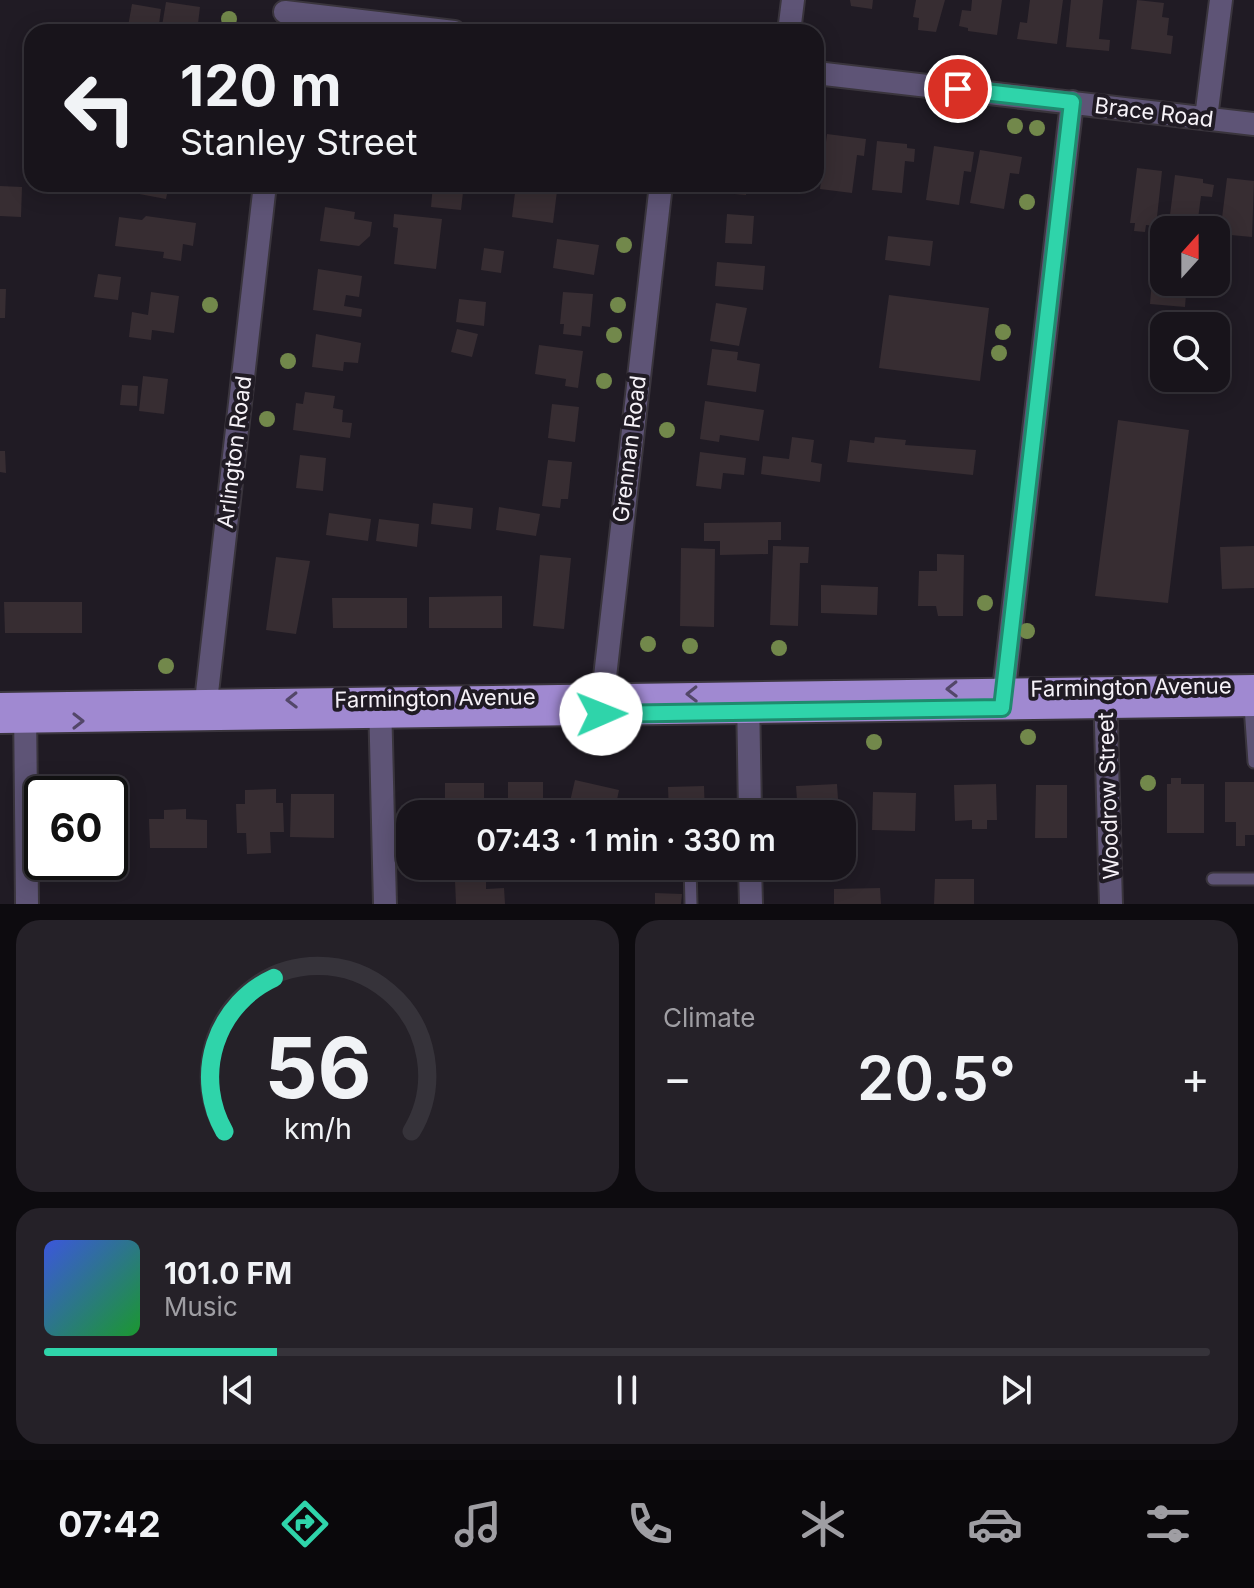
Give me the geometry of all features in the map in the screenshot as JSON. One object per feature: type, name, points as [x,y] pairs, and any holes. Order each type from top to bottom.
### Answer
[{"type":"main road","name":"Farmington Avenue","points":[[0,704],[25,712],[1003,698],[1253,699]]},
{"type":"main road","name":"Farmington Avenue","points":[[0,722],[25,712]]},
{"type":"street","points":[[790,24],[793,0]]},
{"type":"street","points":[[1206,118],[1221,0]]},
{"type":"street","points":[[285,15],[374,24]]},
{"type":"street","name":"Brace Road","points":[[824,74],[1254,124]]},
{"type":"street","points":[[1003,698],[1072,102]]},
{"type":"street","name":"Arlington Road","points":[[204,710],[264,192]]},
{"type":"street","name":"Grennan Road","points":[[601,704],[660,192]]},
{"type":"street","name":"Woodrow Street","points":[[1106,698],[1111,904]]},
{"type":"street","points":[[748,703],[750,800]]},
{"type":"street","points":[[380,708],[385,904]]},
{"type":"street","points":[[25,712],[27,904]]},
{"type":"street","points":[[750,880],[751,904]]},
{"type":"lane","points":[[1253,699],[1254,762]]},
{"type":"lane","points":[[1213,879],[1254,879]]},
{"type":"lane","points":[[690,880],[691,904]]},
{"type":"building","points":[[850,0],[873,0],[872,9],[851,6]]},
{"type":"building","points":[[916,0],[945,0],[936,32],[918,30],[919,18],[913,17]]},
{"type":"building","points":[[972,0],[1002,0],[997,35],[968,31],[968,28],[959,26],[962,10],[971,11]]},
{"type":"building","points":[[1030,0],[1063,0],[1057,44],[1017,39],[1020,22],[1027,23]]},
{"type":"building","points":[[1071,0],[1103,0],[1099,39],[1110,40],[1109,51],[1066,47]]},
{"type":"building","points":[[1137,0],[1164,3],[1162,17],[1169,18],[1167,35],[1173,36],[1171,54],[1131,49]]},
{"type":"building","points":[[166,2],[200,7],[198,24],[162,24]]},
{"type":"building","points":[[132,4],[161,9],[159,24],[128,24]]},
{"type":"building","points":[[827,134],[866,139],[864,156],[857,155],[852,193],[824,190]]},
{"type":"building","points":[[877,141],[907,144],[907,148],[915,149],[914,162],[905,161],[902,193],[872,190]]},
{"type":"building","points":[[934,146],[974,152],[971,172],[964,171],[959,205],[926,200]]},
{"type":"building","points":[[980,150],[1022,157],[1019,174],[1010,173],[1004,209],[970,203]]},
{"type":"building","points":[[1137,168],[1162,171],[1157,216],[1150,216],[1150,225],[1146,225],[1145,232],[1134,231],[1135,223],[1130,223]]},
{"type":"building","points":[[1175,175],[1203,179],[1203,183],[1214,185],[1212,197],[1201,196],[1198,216],[1170,216]]},
{"type":"building","points":[[1227,178],[1254,181],[1252,237],[1230,235],[1230,216],[1222,216]]},
{"type":"building","points":[[0,186],[22,187],[21,217],[0,216]]},
{"type":"building","points":[[134,192],[167,192],[166,199]]},
{"type":"building","points":[[432,192],[463,192],[461,210],[431,207]]},
{"type":"building","points":[[515,192],[557,192],[553,223],[512,217]]},
{"type":"building","points":[[723,192],[746,192],[746,195]]},
{"type":"building","points":[[325,207],[355,212],[354,219],[372,222],[370,236],[359,246],[320,241]]},
{"type":"building","points":[[394,214],[442,219],[436,269],[394,264],[398,228],[393,227]]},
{"type":"building","points":[[727,214],[754,216],[752,244],[725,243]]},
{"type":"building","points":[[146,216],[196,223],[193,246],[183,244],[181,261],[163,258],[164,252],[115,246],[119,217],[142,220]]},
{"type":"building","points":[[888,236],[933,241],[930,266],[885,260]]},
{"type":"building","points":[[557,239],[599,245],[594,275],[553,268]]},
{"type":"building","points":[[484,248],[504,251],[501,273],[481,270]]},
{"type":"building","points":[[717,262],[765,266],[763,290],[715,286]]},
{"type":"building","points":[[318,269],[362,276],[359,297],[346,295],[344,306],[362,309],[361,317],[313,310]]},
{"type":"building","points":[[98,274],[121,277],[118,300],[94,297]]},
{"type":"building","points":[[0,289],[6,289],[5,318],[0,318]]},
{"type":"building","points":[[151,292],[179,296],[174,333],[152,330],[151,340],[129,337],[132,312],[148,315]]},
{"type":"building","points":[[563,292],[593,294],[590,327],[582,326],[581,336],[563,334],[564,324],[560,324]]},
{"type":"building","points":[[889,295],[989,308],[980,381],[879,368]]},
{"type":"building","points":[[1151,296],[1186,296],[1185,307],[1150,304]]},
{"type":"building","points":[[459,299],[486,302],[484,326],[456,322]]},
{"type":"building","points":[[716,303],[747,308],[739,346],[710,341]]},
{"type":"building","points":[[457,329],[478,334],[472,357],[451,352]]},
{"type":"building","points":[[316,334],[361,343],[358,363],[344,362],[343,371],[312,367]]},
{"type":"building","points":[[539,345],[583,351],[578,388],[565,386],[566,379],[535,374]]},
{"type":"building","points":[[712,349],[738,352],[737,360],[760,364],[756,392],[707,385]]},
{"type":"building","points":[[143,376],[168,379],[164,414],[139,411]]},
{"type":"building","points":[[122,385],[138,386],[137,406],[120,405]]},
{"type":"building","points":[[305,392],[335,396],[333,408],[343,410],[342,422],[352,423],[350,438],[293,430],[296,403],[303,404]]},
{"type":"building","points":[[705,401],[764,410],[759,441],[720,435],[719,442],[700,439]]},
{"type":"building","points":[[552,404],[579,407],[575,442],[548,438]]},
{"type":"building","points":[[1118,420],[1189,430],[1168,603],[1095,596]]},
{"type":"building","points":[[792,437],[814,440],[811,462],[822,464],[820,482],[761,474],[763,456],[789,459]]},
{"type":"building","points":[[875,437],[906,440],[905,445],[976,450],[973,475],[847,462],[850,440],[874,443]]},
{"type":"building","points":[[0,451],[5,451],[6,473],[0,472]]},
{"type":"building","points":[[700,452],[746,458],[744,475],[723,473],[721,489],[696,486]]},
{"type":"building","points":[[300,455],[326,458],[323,491],[296,488]]},
{"type":"building","points":[[548,460],[572,462],[568,499],[561,499],[560,508],[542,506]]},
{"type":"building","points":[[433,503],[473,508],[471,529],[431,524]]},
{"type":"building","points":[[499,507],[540,514],[536,536],[496,530]]},
{"type":"building","points":[[329,513],[371,519],[368,541],[326,535]]},
{"type":"building","points":[[379,519],[419,524],[417,547],[376,541]]},
{"type":"building","points":[[781,522],[781,540],[768,540],[768,554],[720,555],[720,541],[704,541],[704,523]]},
{"type":"building","points":[[773,546],[809,547],[808,563],[800,563],[798,626],[770,625]]},
{"type":"building","points":[[1254,546],[1254,588],[1222,589],[1220,547]]},
{"type":"building","points":[[681,548],[715,549],[714,627],[680,626]]},
{"type":"building","points":[[937,554],[964,555],[963,616],[938,616],[936,606],[918,606],[919,571],[937,571]]},
{"type":"building","points":[[540,555],[571,558],[564,629],[533,626]]},
{"type":"building","points":[[276,557],[310,561],[296,634],[266,630]]},
{"type":"building","points":[[821,585],[878,587],[877,615],[821,613]]},
{"type":"building","points":[[502,596],[502,628],[429,628],[429,597]]},
{"type":"building","points":[[332,598],[407,598],[407,628],[333,628]]},
{"type":"building","points":[[4,602],[82,602],[82,633],[5,633]]},
{"type":"building","points":[[1171,778],[1181,778],[1181,784],[1204,784],[1204,833],[1167,833],[1167,784],[1171,784]]},
{"type":"building","points":[[575,780],[619,790],[617,800],[570,800]]},
{"type":"building","points":[[508,782],[543,782],[543,800],[508,800]]},
{"type":"building","points":[[1225,782],[1254,782],[1254,835],[1245,835],[1245,846],[1236,846],[1236,822],[1225,822]]},
{"type":"building","points":[[445,783],[484,783],[484,800],[445,800]]},
{"type":"building","points":[[837,784],[838,800],[797,800],[796,786]]},
{"type":"building","points":[[996,784],[997,820],[987,820],[987,829],[972,829],[972,820],[955,821],[954,785]]},
{"type":"building","points":[[1036,785],[1067,785],[1067,838],[1035,838]]},
{"type":"building","points":[[704,786],[704,800],[668,800],[668,787]]},
{"type":"building","points":[[276,789],[276,803],[283,803],[284,832],[270,832],[271,853],[247,854],[246,833],[237,833],[236,804],[245,804],[245,790]]},
{"type":"building","points":[[873,792],[916,793],[915,831],[872,830]]},
{"type":"building","points":[[291,794],[334,794],[334,838],[290,837]]},
{"type":"building","points":[[186,809],[186,819],[207,820],[207,848],[150,848],[149,819],[164,819],[164,810]]},
{"type":"building","points":[[935,879],[974,879],[974,904],[934,904]]},
{"type":"building","points":[[486,880],[486,889],[504,888],[505,904],[456,904],[455,881]]},
{"type":"building","points":[[880,888],[881,904],[834,904],[834,889]]},
{"type":"building","points":[[655,893],[682,894],[681,904],[655,904]]},
{"type":"route","points":[[601,714],[1002,708],[1072,102],[958,89]]}]
